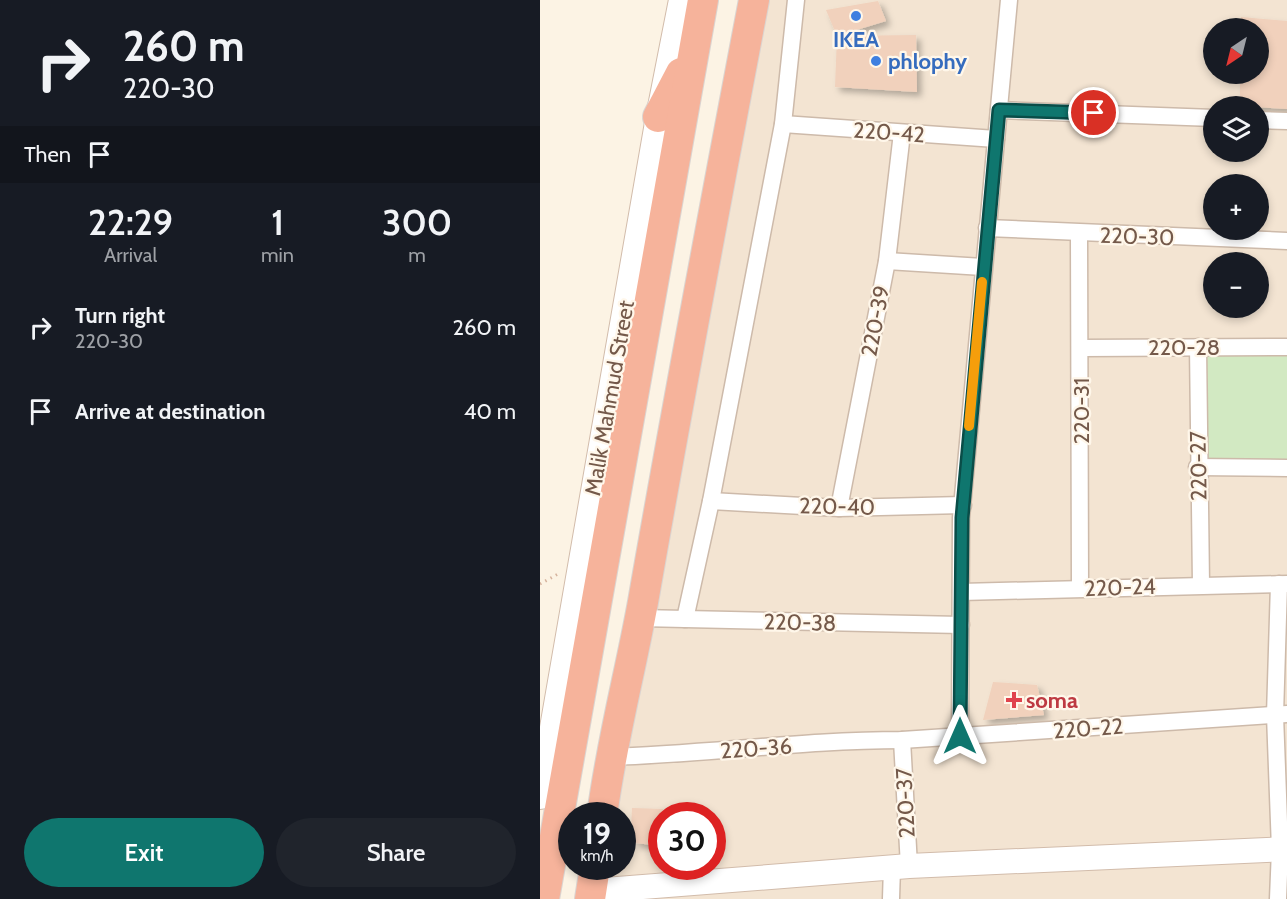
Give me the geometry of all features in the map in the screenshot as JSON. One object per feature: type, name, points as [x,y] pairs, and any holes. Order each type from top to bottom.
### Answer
[{"type":"highway","points":[[544,899],[703,0]]},
{"type":"highway","points":[[604,802],[609,757],[640,618],[696,304],[754,0]]},
{"type":"highway","points":[[658,117],[695,46]]},
{"type":"main road","name":"Malik Mahmud Street","points":[[540,797],[658,117],[681,0]]},
{"type":"main road","points":[[592,886],[622,893],[900,866],[1283,849]]},
{"type":"street","points":[[685,619],[711,501],[783,124],[796,0]]},
{"type":"street","points":[[960,736],[963,505],[1009,0]]},
{"type":"street","points":[[999,110],[1203,118]]},
{"type":"street","points":[[1269,120],[1287,121]]},
{"type":"street","name":"220-42","points":[[783,124],[996,139]]},
{"type":"street","name":"220-39","points":[[839,508],[887,261],[902,133]]},
{"type":"street","name":"220-30","points":[[987,228],[1079,234],[1287,241]]},
{"type":"street","name":"220-31","points":[[1079,234],[1082,348],[1080,588]]},
{"type":"street","points":[[887,261],[983,267]]},
{"type":"street","name":"220-27","points":[[1198,347],[1197,467],[1201,585]]},
{"type":"street","name":"220-28","points":[[1082,348],[1287,347]]},
{"type":"street","points":[[1197,467],[1287,468]]},
{"type":"street","name":"220-40","points":[[711,501],[839,508],[963,505]]},
{"type":"street","points":[[1278,899],[1283,849],[1281,715],[1283,584]]},
{"type":"street","name":"220-24","points":[[961,592],[1283,584]]},
{"type":"street","name":"220-38","points":[[640,618],[961,625]]},
{"type":"street","name":"220-22","points":[[902,740],[1281,715]]},
{"type":"street","name":"220-36","points":[[609,757],[669,755],[866,740],[902,740]]},
{"type":"street","name":"220-37","points":[[891,899],[900,866],[902,740]]},
{"type":"shaded area","points":[[755,0],[1287,0],[1287,899],[593,899],[595,880],[636,880],[636,802],[607,802]]},
{"type":"green space","points":[[1198,347],[1287,347],[1287,468],[1197,467]]},
{"type":"building","name":"IKEA","points":[[878,1],[886,21],[837,36],[826,10]]},
{"type":"building","points":[[1269,19],[1287,21],[1287,109],[1269,108],[1269,96],[1240,96],[1240,84],[1269,84]]},
{"type":"building","name":"phlophy","points":[[916,35],[917,92],[835,87],[837,36]]},
{"type":"building","name":"soma","points":[[993,682],[1037,685],[1044,715],[983,720]]},
{"type":"building","points":[[636,808],[648,809],[648,844],[636,843]]},
{"type":"slow traffic","points":[[969,426],[982,282]]},
{"type":"place","name":"IKEA","points":[[856,16]]},
{"type":"place","name":"phlophy","points":[[876,61]]},
{"type":"place","name":"soma","points":[[1014,700]]},
{"type":"route","points":[[960,736],[962,518],[973,372],[999,110],[1094,113]]}]
